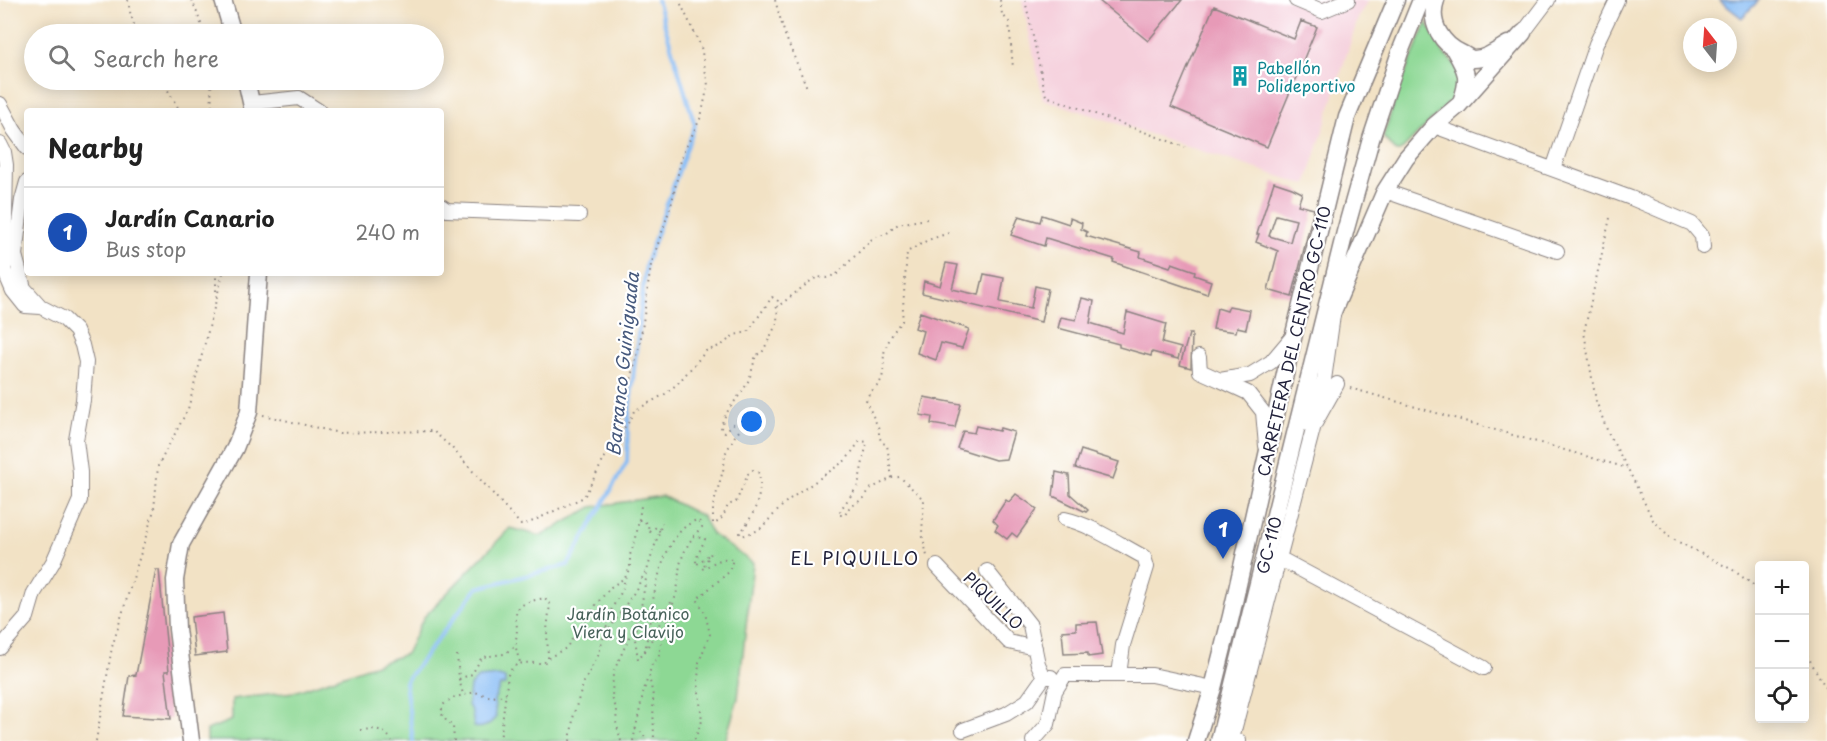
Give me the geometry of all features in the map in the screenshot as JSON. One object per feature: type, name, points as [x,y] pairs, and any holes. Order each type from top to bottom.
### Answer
[{"type":"main road","points":[[224,0],[230,24]]},
{"type":"main road","name":"CARRETERA DEL CENTRO GC-110","points":[[1213,688],[1294,334],[1347,117],[1396,0]]},
{"type":"main road","name":"CARRETERA DEL CENTRO GC-110","points":[[1317,350],[1328,293],[1371,139],[1400,52],[1421,0]]},
{"type":"main road","points":[[1436,0],[1432,11],[1438,34],[1454,50],[1465,68],[1467,85],[1459,105]]},
{"type":"main road","points":[[1317,350],[1385,191],[1406,158],[1434,126],[1459,105],[1523,33]]},
{"type":"main road","points":[[1454,50],[1472,59],[1493,54],[1523,33]]},
{"type":"main road","points":[[249,90],[253,107]]},
{"type":"main road","points":[[191,741],[177,629],[175,580],[181,544],[236,448],[249,412],[259,276]]},
{"type":"main road","name":"GC-110","points":[[1219,741],[1317,350]]},
{"type":"main road","name":"GC-110","points":[[1196,741],[1213,688]]},
{"type":"street","points":[[1296,0],[1322,11],[1348,0]]},
{"type":"street","points":[[1523,33],[1548,0]]},
{"type":"street","points":[[1553,169],[1596,44],[1617,0]]},
{"type":"street","points":[[253,107],[299,98],[314,108]]},
{"type":"street","points":[[0,104],[24,143]]},
{"type":"street","points":[[1434,126],[1631,198],[1692,224],[1702,236],[1703,247]]},
{"type":"street","points":[[0,144],[6,165],[4,270],[13,291],[25,306],[41,307],[64,318],[76,331],[86,362],[83,400],[76,440],[80,472],[80,500],[53,562],[34,593],[27,617],[0,648]]},
{"type":"street","points":[[1385,191],[1557,251]]},
{"type":"street","points":[[24,193],[15,255],[24,288],[41,307]]},
{"type":"street","points":[[444,208],[447,210],[579,215]]},
{"type":"street","points":[[1294,439],[1324,380],[1335,307]]},
{"type":"street","points":[[1220,380],[1250,375],[1271,362],[1294,334]]},
{"type":"street","points":[[1199,357],[1200,371],[1248,393],[1263,412],[1267,454]]},
{"type":"street","points":[[1239,741],[1232,738],[1314,425],[1337,384]]},
{"type":"street","points":[[1065,519],[1088,528],[1144,557],[1147,563],[1145,577],[1123,645],[1119,675]]},
{"type":"street","points":[[1279,558],[1484,668]]},
{"type":"street","name":"PIQUILLO","points":[[937,566],[1009,642],[1035,648]]},
{"type":"street","points":[[987,571],[1030,625],[1038,664],[1044,677]]},
{"type":"street","points":[[1033,741],[1048,724],[1055,690],[1065,675]]},
{"type":"street","points":[[1044,677],[1152,675],[1213,688]]},
{"type":"street","points":[[963,730],[1006,714],[1027,702],[1044,677]]},
{"type":"path","points":[[128,0],[134,24]]},
{"type":"path","points":[[192,0],[201,24]]},
{"type":"path","points":[[613,442],[640,344],[651,264],[672,202],[682,155],[701,117],[708,85],[701,47],[679,0]]},
{"type":"path","points":[[775,0],[785,35],[808,90]]},
{"type":"path","points":[[1000,0],[1002,14],[1009,22],[1013,68]]},
{"type":"path","points":[[1025,0],[1046,96],[1185,147]]},
{"type":"path","points":[[168,90],[178,108]]},
{"type":"path","points":[[211,90],[212,108]]},
{"type":"path","points":[[1610,218],[1584,332],[1596,401],[1609,435],[1653,520],[1671,538],[1732,570],[1755,586]]},
{"type":"path","points":[[776,308],[812,280],[837,274],[873,238],[886,234],[898,224],[927,219]]},
{"type":"path","points":[[892,478],[889,451],[887,445],[879,437],[879,429],[866,400],[869,392],[880,382],[884,366],[884,350],[902,321],[907,252],[919,244],[949,233]]},
{"type":"path","points":[[216,276],[216,301]]},
{"type":"path","points":[[96,741],[112,647],[154,510],[158,466],[188,409],[222,276]]},
{"type":"path","points":[[249,412],[339,433],[433,431],[452,448],[521,525],[584,497],[613,442],[634,411],[667,393],[706,351],[722,345],[734,336],[748,332],[772,297],[778,301],[777,323],[762,353],[756,355],[746,386],[738,395],[722,423],[721,429],[725,432],[742,415],[748,413],[750,418],[735,436],[725,454],[724,467],[712,506],[712,524],[726,512],[728,505],[736,502],[748,474],[753,470],[759,473],[761,490],[749,522],[740,533],[742,536],[759,530],[787,501],[846,460],[860,441],[867,442],[858,486],[839,515],[844,515],[849,508],[864,498],[870,489],[892,478],[900,477],[924,500],[922,533],[925,551],[930,561],[937,566]]},
{"type":"path","points":[[1337,384],[1628,469]]},
{"type":"path","points":[[570,741],[574,713],[584,682],[598,656],[612,608],[622,591],[630,567],[630,555],[636,538],[641,506]]},
{"type":"path","points":[[639,520],[648,523],[650,532],[656,526],[660,532]]},
{"type":"path","points":[[633,741],[651,666],[660,654],[659,645],[664,636],[677,590],[681,560],[693,536],[702,527],[697,520],[676,534],[667,552],[655,593],[645,652]]},
{"type":"path","points":[[662,523],[648,567],[639,613],[635,639],[639,659],[650,646],[662,616],[673,600]]},
{"type":"path","points":[[693,536],[705,539],[696,559],[696,565],[711,553],[702,569],[712,562],[727,558],[733,559],[729,572],[697,599],[705,613],[710,634],[699,662],[698,682],[702,721],[694,741]]},
{"type":"path","points":[[604,637],[648,567]]},
{"type":"path","points":[[500,741],[508,675],[512,668],[520,662],[544,663],[548,658],[566,648],[611,587],[625,578]]},
{"type":"path","points":[[520,662],[514,647],[517,636],[516,613],[520,607],[545,598],[550,604],[547,630],[548,658]]},
{"type":"path","points":[[621,741],[616,722],[617,710],[612,698],[613,673],[639,613]]},
{"type":"path","points":[[459,679],[472,674],[482,657],[504,654],[514,647]]},
{"type":"path","points":[[457,655],[459,679],[465,694]]},
{"type":"path","points":[[1809,659],[1827,690]]},
{"type":"path","points":[[649,676],[653,696],[654,741]]},
{"type":"path","points":[[454,741],[453,726],[441,713],[442,705],[452,698],[475,692],[491,697],[506,695]]},
{"type":"path","points":[[360,730],[378,728],[384,730],[392,741]]},
{"type":"path","points":[[635,729],[644,734],[645,741]]},
{"type":"shaded area","points":[[1022,0],[1369,0],[1359,15],[1306,185],[1043,99]]},
{"type":"green space","points":[[1427,22],[1444,54],[1457,66],[1459,85],[1455,96],[1403,149],[1397,152],[1383,137],[1399,88]]},
{"type":"green space","name":"Jardín Botánico Viera y Clavijo","points":[[662,496],[702,516],[712,534],[753,563],[738,698],[725,741],[207,741],[207,730],[232,720],[232,699],[294,692],[406,654],[424,617],[510,528],[541,536],[592,507]]},
{"type":"water","points":[[1719,0],[1759,0],[1742,18]]},
{"type":"water","points":[[499,676],[505,678],[505,685],[500,686],[494,700],[496,717],[486,726],[474,727],[472,712],[468,705],[470,686],[478,678]]},
{"type":"building","points":[[1098,0],[1182,0],[1148,41]]},
{"type":"building","name":"Pabellón Polideportivo","points":[[1214,6],[1294,39],[1301,21],[1317,27],[1267,147],[1171,107]]},
{"type":"building","points":[[1274,182],[1302,193],[1298,205],[1314,209],[1292,297],[1268,290],[1278,251],[1256,242],[1259,234],[1257,234]],"holes":[[[1276,215],[1296,220],[1290,242],[1269,236]]]},
{"type":"building","points":[[1042,215],[1069,224],[1070,218],[1082,223],[1081,229],[1087,232],[1086,236],[1141,252],[1140,257],[1170,267],[1172,263],[1195,271],[1194,275],[1211,281],[1207,294],[1113,262],[1114,259],[1046,238],[1044,246],[1011,235],[1019,216],[1040,222]]},
{"type":"building","points":[[946,263],[958,265],[952,289],[979,295],[984,274],[1004,278],[1000,302],[1031,308],[1035,286],[1048,289],[1041,322],[922,293],[924,281],[940,286]]},
{"type":"building","points":[[1082,298],[1094,301],[1090,323],[1123,333],[1127,312],[1166,324],[1162,343],[1181,348],[1178,359],[1152,352],[1151,356],[1119,347],[1119,344],[1058,328],[1061,317],[1076,320]]},
{"type":"building","points":[[1229,306],[1250,310],[1246,329],[1237,327],[1236,332],[1213,329],[1217,308],[1227,311]]},
{"type":"building","points":[[920,312],[969,329],[962,348],[941,343],[936,360],[917,353],[923,331],[915,328]]},
{"type":"building","points":[[1189,334],[1192,334],[1191,368],[1180,365]]},
{"type":"building","points":[[924,397],[961,404],[955,428],[931,424],[932,417],[920,415]]},
{"type":"building","points":[[976,426],[1014,432],[1006,459],[995,460],[957,448],[963,431],[974,433]]},
{"type":"building","points":[[1081,450],[1119,462],[1113,479],[1075,468]]},
{"type":"building","points":[[1056,472],[1069,475],[1070,494],[1088,510],[1086,512],[1053,496]]},
{"type":"building","points":[[1016,494],[1037,509],[1017,537],[1012,533],[1007,539],[995,530],[998,525],[993,520],[1006,500],[1009,502]]},
{"type":"building","points":[[156,570],[159,570],[169,671],[165,671],[171,719],[123,716],[129,676],[136,675]]},
{"type":"building","points":[[223,613],[227,652],[195,656],[191,617]]},
{"type":"building","points":[[1097,622],[1102,655],[1088,657],[1088,653],[1064,654],[1062,631],[1076,630],[1076,623]]},
{"type":"waterway","name":"Barranco Guiniguada","points":[[413,741],[405,682],[477,588],[568,565],[627,462],[628,423],[646,263],[695,125],[657,0]]},
{"type":"place","name":"Pabellón Polideportivo","points":[[1240,76]]},
{"type":"place","name":"Jardín Canario","points":[[1223,559]]},
{"type":"district","name":"EL PIQUILLO","points":[[855,557]]}]
